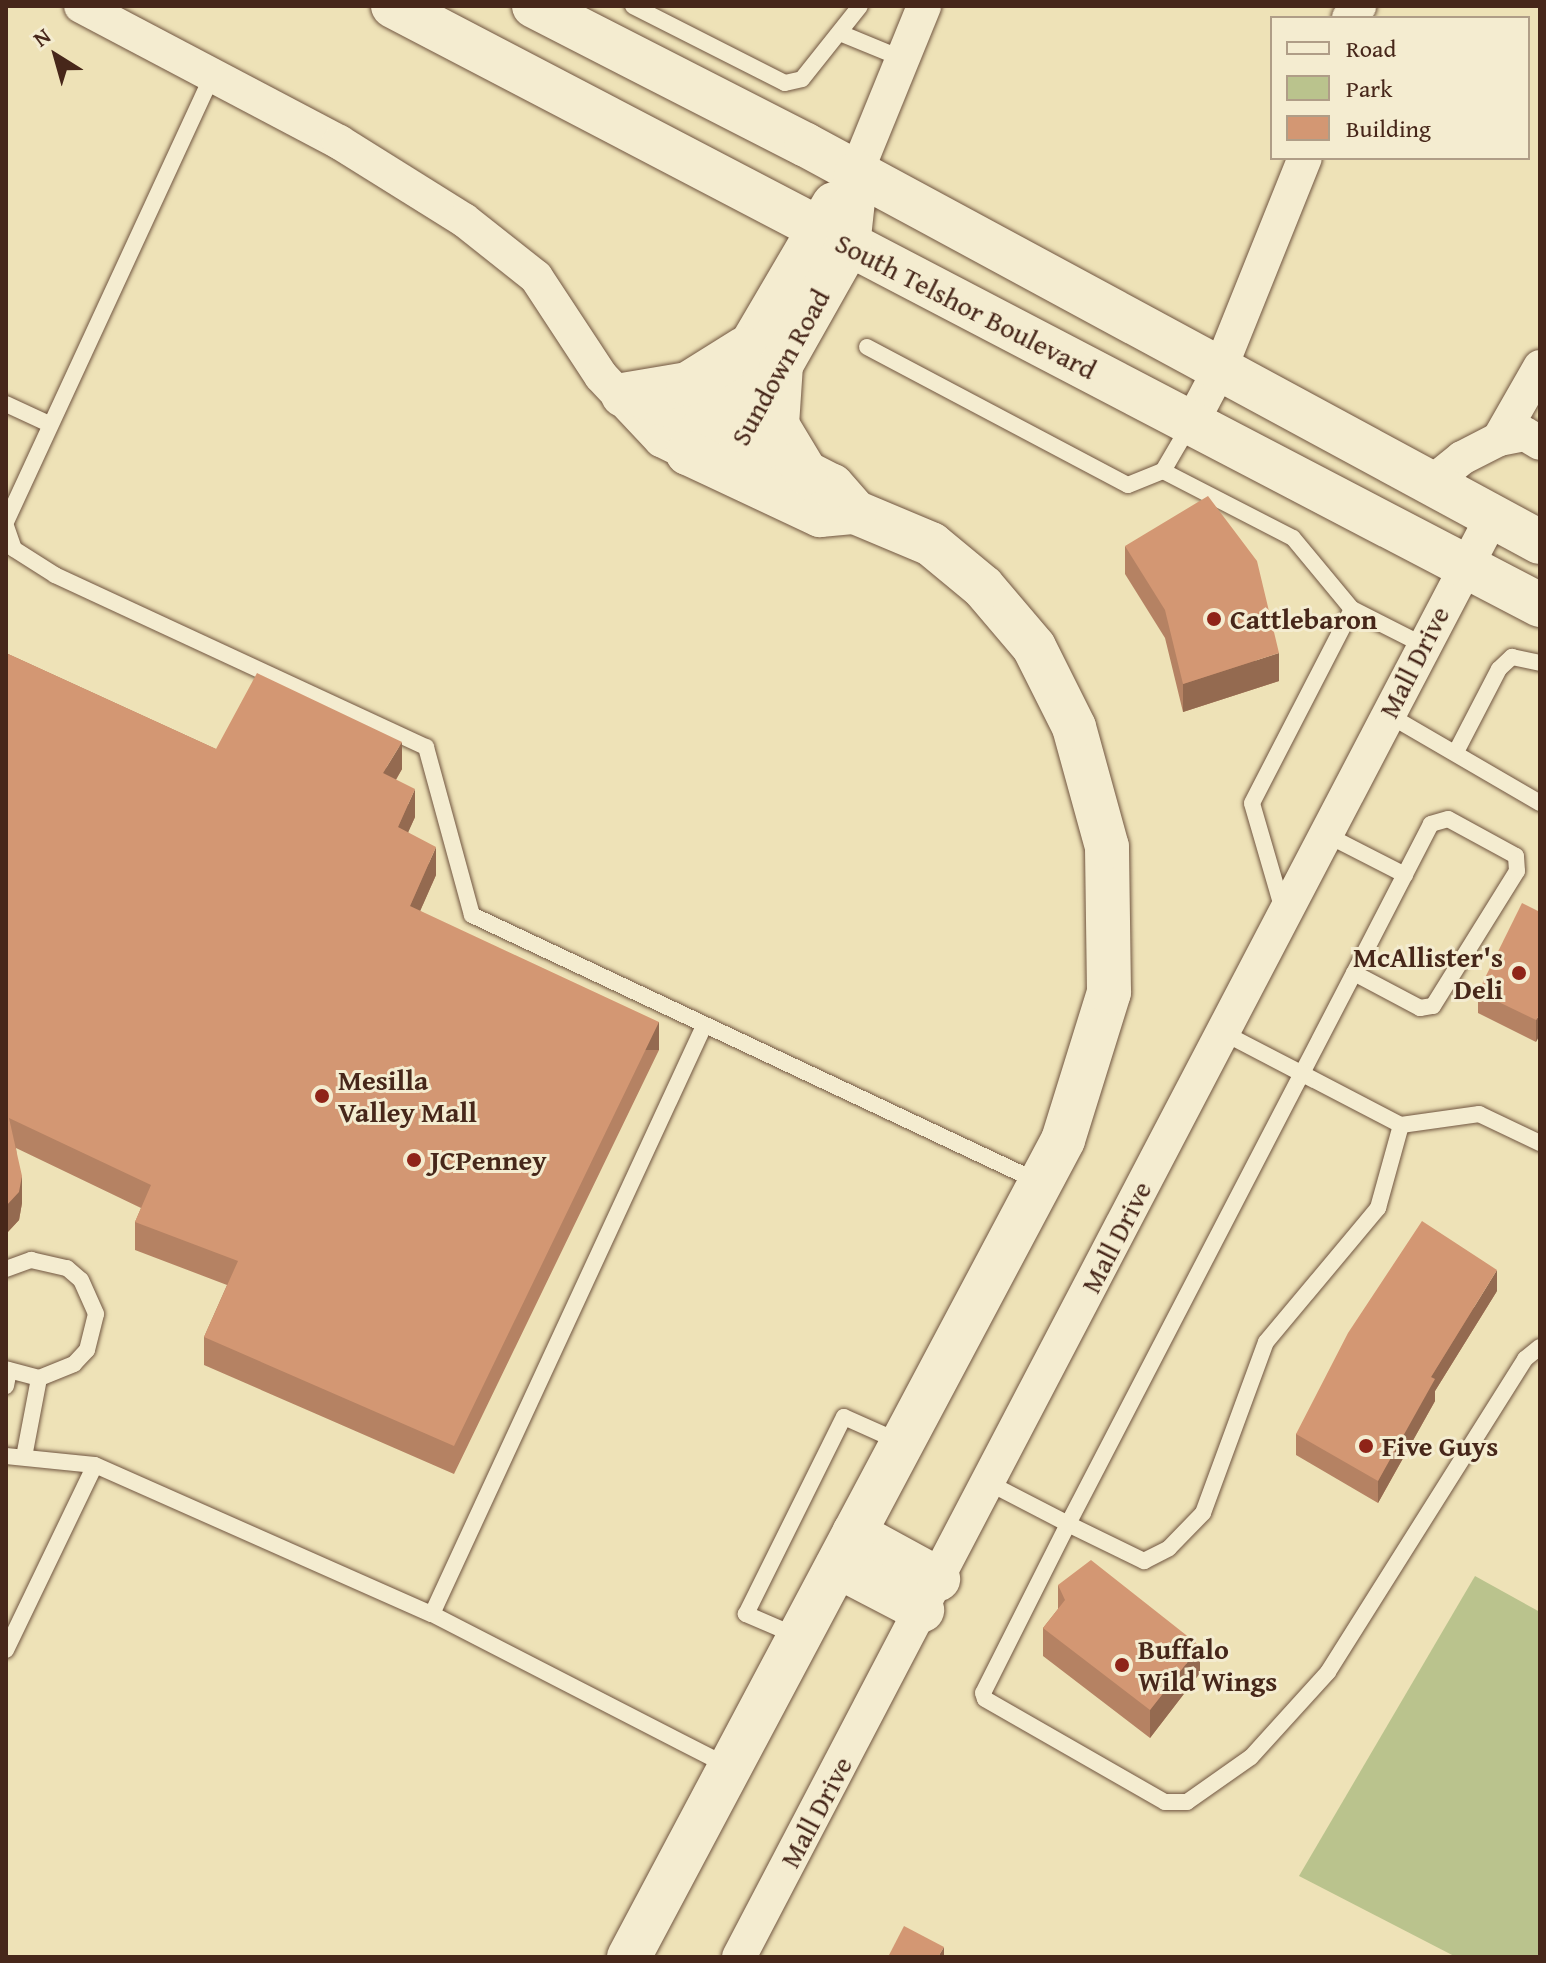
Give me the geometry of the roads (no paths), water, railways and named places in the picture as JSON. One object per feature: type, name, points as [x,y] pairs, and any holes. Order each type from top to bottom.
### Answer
[{"type":"street","points":[[81,6],[339,142],[464,220],[536,277],[567,330],[601,376],[623,395],[714,446],[820,515],[855,512]]},
{"type":"street","name":"South Telshor Boulevard","points":[[393,6],[1540,605]]},
{"type":"street","points":[[534,6],[580,20],[856,173],[1540,542]]},
{"type":"street","name":"Sundown Road","points":[[714,446],[832,237],[924,6]]},
{"type":"street","points":[[1192,422],[1220,369],[1304,160]]},
{"type":"street","points":[[623,395],[688,384],[765,356],[777,425],[806,473]]},
{"type":"street","points":[[1499,439],[1540,367]]},
{"type":"street","points":[[1430,484],[1462,458],[1499,439],[1525,434],[1540,443]]},
{"type":"street","points":[[629,1957],[1063,1140],[1109,992],[1107,847],[1074,727],[1034,647],[983,587],[931,544],[855,512],[832,486],[806,473],[714,446]]},
{"type":"street","name":"Mall Drive","points":[[739,1957],[989,1483],[1464,565],[1492,517]]},
{"type":"street","points":[[846,1549],[930,1594]]},
{"type":"lane","points":[[633,6],[785,83],[802,79],[860,6]]},
{"type":"lane","points":[[840,33],[903,59]]},
{"type":"lane","points":[[212,76],[49,424],[6,524],[14,549],[55,575],[426,747],[472,915],[1040,1183]]},
{"type":"lane","points":[[867,347],[1128,485],[1163,471],[1192,422]]},
{"type":"lane","points":[[6,404],[49,424]]},
{"type":"lane","points":[[1163,471],[1293,538],[1352,609],[1423,645]]},
{"type":"lane","points":[[1284,913],[1252,803],[1352,609]]},
{"type":"lane","points":[[1457,750],[1499,669],[1512,657],[1540,663]]},
{"type":"lane","points":[[1387,714],[1457,750],[1472,768],[1538,797]]},
{"type":"lane","points":[[1354,973],[1420,1008],[1433,1006],[1520,864],[1516,856],[1448,819],[1438,819],[1405,875],[1354,973],[1302,1074],[1068,1524],[983,1693],[985,1699],[1165,1802],[1187,1802],[1251,1757],[1328,1672],[1525,1359],[1540,1347]]},
{"type":"lane","points":[[1325,834],[1405,875]]},
{"type":"lane","points":[[432,1614],[704,1026]]},
{"type":"lane","points":[[1222,1032],[1401,1125],[1479,1114],[1540,1143]]},
{"type":"lane","points":[[989,1483],[1144,1561],[1169,1548],[1203,1513],[1266,1342],[1378,1208],[1401,1125]]},
{"type":"lane","points":[[6,1269],[31,1260],[49,1261],[67,1268],[91,1296],[96,1314],[87,1350],[58,1374],[39,1378],[7,1375]]},
{"type":"lane","points":[[24,1457],[39,1378]]},
{"type":"lane","points":[[799,1637],[746,1614],[844,1417],[902,1443]]},
{"type":"lane","points":[[6,1456],[95,1465],[432,1614],[730,1767]]},
{"type":"lane","points":[[6,1650],[95,1465]]},
{"type":"place","name":"Cattlebaron","points":[[1214,619]]},
{"type":"place","name":"McAllister's Deli","points":[[1519,973]]},
{"type":"place","name":"Mesilla Valley Mall","points":[[322,1096]]},
{"type":"place","name":"JCPenney","points":[[414,1160]]},
{"type":"place","name":"Five Guys","points":[[1366,1446]]},
{"type":"place","name":"Buffalo Wild Wings","points":[[1122,1665]]}]
